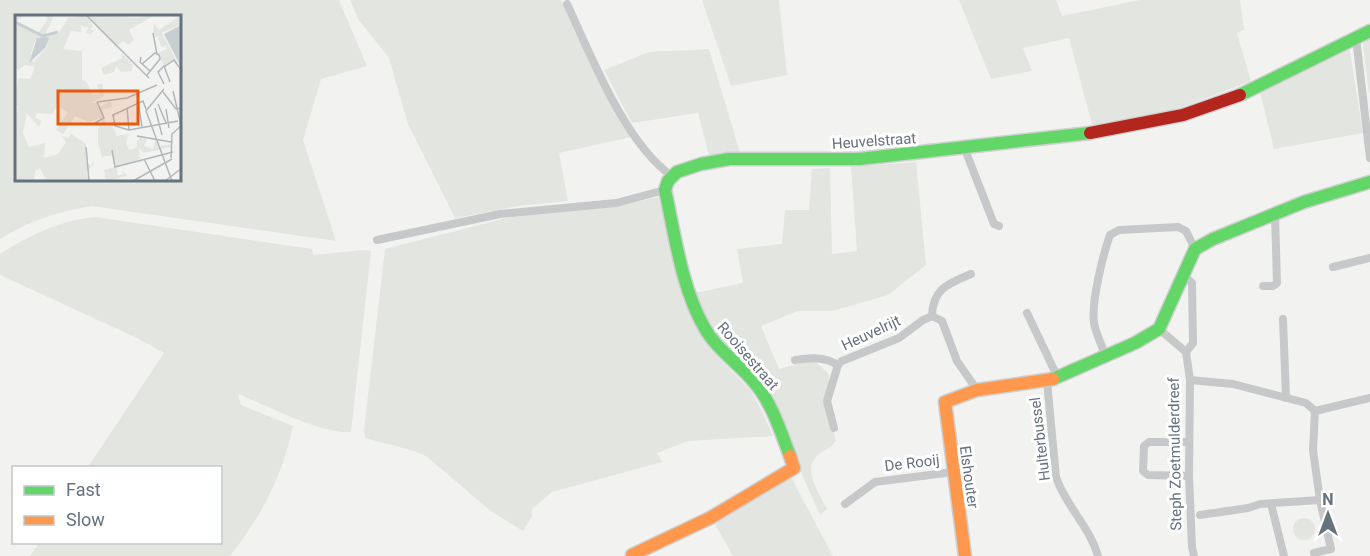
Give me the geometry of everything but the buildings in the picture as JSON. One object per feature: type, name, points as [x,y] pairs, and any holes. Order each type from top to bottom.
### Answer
[{"type":"street","points":[[377,240],[500,214],[616,203],[665,190],[672,176],[651,159],[628,125],[599,72],[567,4]]},
{"type":"street","name":"Heuvelstraat","points":[[672,176],[701,164],[729,159],[859,159],[1101,132],[1183,115],[1242,94],[1370,31]]},
{"type":"street","points":[[1356,38],[1370,158]]},
{"type":"street","points":[[964,147],[994,224],[999,226]]},
{"type":"street","points":[[971,274],[947,284],[938,292],[933,303],[932,316],[942,321],[957,361],[977,390],[1053,380],[1135,343],[1159,329],[1168,312],[1182,273],[1195,249],[1213,239],[1304,202],[1370,182]]},
{"type":"street","name":"Rooisestraat","points":[[632,555],[710,518],[794,468],[768,401],[758,386],[713,341],[704,327],[693,301],[665,190]]},
{"type":"street","points":[[1263,286],[1273,286],[1277,283],[1275,214]]},
{"type":"street","points":[[1106,355],[1094,324],[1094,308],[1110,235],[1119,230],[1178,227],[1186,231],[1195,249]]},
{"type":"street","points":[[1333,267],[1370,258]]},
{"type":"street","name":"Steph Zoetmulderdreef","points":[[1182,273],[1192,283],[1194,301],[1193,343],[1186,352],[1190,380],[1189,476],[1194,556]]},
{"type":"street","name":"Hulterbussel","points":[[1028,313],[1053,380],[1056,477],[1059,487],[1081,520],[1098,556]]},
{"type":"street","name":"Heuvelrijt","points":[[834,428],[827,401],[838,365],[842,361],[898,338],[932,316]]},
{"type":"street","points":[[1283,319],[1286,398]]},
{"type":"street","points":[[1159,329],[1186,352]]},
{"type":"street","name":"Heuvelrijt","points":[[795,360],[816,357],[830,360],[838,365]]},
{"type":"street","points":[[1190,380],[1233,384],[1305,403],[1315,411]]},
{"type":"street","name":"Elshouter","points":[[964,556],[945,402],[977,390]]},
{"type":"street","points":[[1315,411],[1370,398]]},
{"type":"street","points":[[1314,553],[1331,549],[1320,500],[1313,450],[1315,411]]},
{"type":"street","points":[[1189,442],[1149,442],[1144,446],[1143,471],[1148,475],[1189,476]]},
{"type":"street","name":"De Rooij","points":[[845,504],[874,482],[953,472]]},
{"type":"street","points":[[1200,515],[1260,504],[1320,500]]},
{"type":"street","points":[[1271,504],[1284,556]]},
{"type":"shaded area","points":[[0,0],[339,0],[367,66],[321,79],[303,140],[336,241],[91,206],[66,211],[22,227],[0,239]]},
{"type":"shaded area","points":[[350,0],[561,0],[576,34],[631,137],[559,153],[568,201],[519,206],[455,218],[408,124],[389,58],[358,19]]},
{"type":"shaded area","points":[[702,0],[779,0],[787,75],[731,86]]},
{"type":"shaded area","points":[[959,0],[1056,0],[1062,16],[1140,0],[1240,0],[1244,30],[1237,33],[1251,81],[1153,118],[1093,128],[1069,38],[1023,48],[1032,71],[991,79]]},
{"type":"shaded area","points":[[1370,37],[1369,93],[1363,46],[1365,39]]},
{"type":"shaded area","points":[[1349,45],[1363,133],[1274,149],[1259,88]]},
{"type":"shaded area","points":[[709,49],[741,156],[710,159],[698,113],[632,123],[604,70],[649,52]]},
{"type":"shaded area","points":[[916,162],[926,265],[888,295],[832,311],[798,311],[761,326],[779,369],[815,361],[829,374],[824,401],[836,440],[818,455],[811,467],[814,482],[827,509],[820,515],[795,459],[778,410],[711,333],[695,293],[743,283],[737,249],[782,244],[785,210],[809,210],[812,169],[830,168],[832,254],[857,251],[851,167]]},
{"type":"shaded area","points":[[658,197],[681,282],[696,325],[711,350],[750,390],[773,436],[688,441],[657,453],[662,462],[552,492],[532,509],[532,516],[523,531],[492,512],[426,456],[365,438],[364,430],[385,249],[514,216],[611,207]]},
{"type":"shaded area","points":[[95,217],[312,249],[313,255],[371,251],[351,432],[309,424],[238,394],[241,405],[293,426],[283,462],[269,495],[252,526],[230,556],[30,556],[38,544],[222,544],[222,466],[89,466],[164,353],[137,338],[0,275],[0,254],[45,230]]},
{"type":"shaded area","points":[[788,476],[792,479],[833,556],[733,556],[713,521]]},
{"type":"shaded area","points":[[1304,518],[1312,521],[1315,529],[1312,537],[1304,540],[1296,537],[1293,529],[1296,521]]},
{"type":"traffic: fast","points":[[1240,95],[1370,31]]},
{"type":"traffic: fast","points":[[790,456],[766,399],[748,375],[709,335],[696,311],[684,278],[676,242],[665,190],[668,181],[677,172],[701,164],[729,159],[859,159],[1090,133]]},
{"type":"traffic: fast","points":[[1053,379],[1135,343],[1159,329],[1195,249],[1213,239],[1304,202],[1370,182]]},
{"type":"traffic: slow","points":[[965,556],[945,402],[977,390],[1053,379]]},
{"type":"traffic: slow","points":[[632,555],[710,518],[794,468],[790,456]]},
{"type":"traffic: jam","points":[[1090,133],[1183,115],[1240,95]]}]
